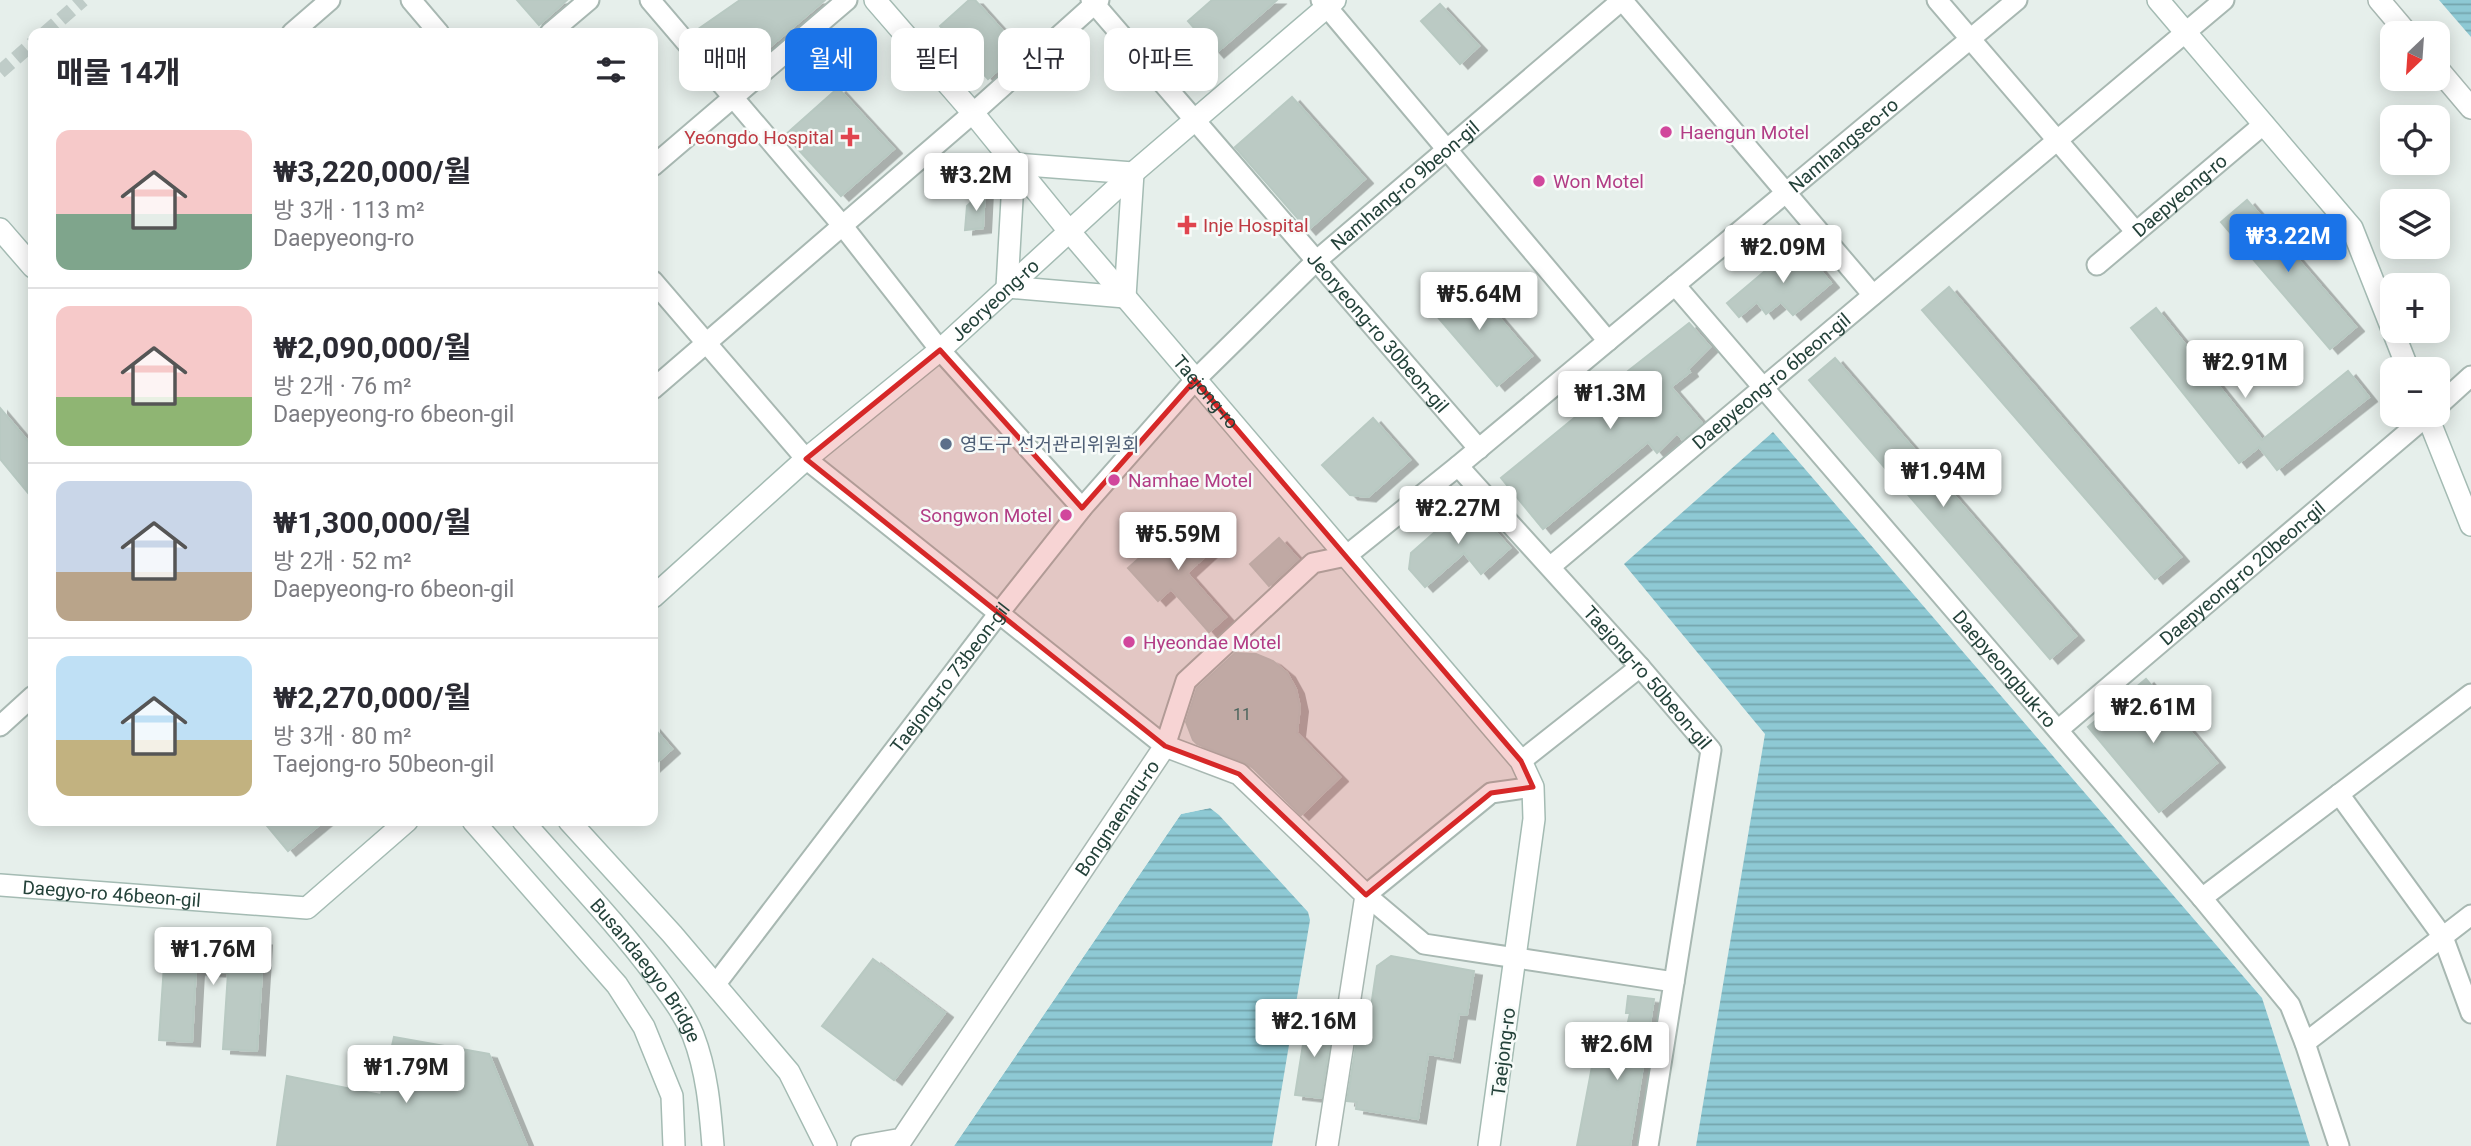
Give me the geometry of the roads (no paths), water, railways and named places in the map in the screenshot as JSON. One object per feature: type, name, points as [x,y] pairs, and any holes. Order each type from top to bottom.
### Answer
[{"type":"main road","name":"Taejong-ro","points":[[875,0],[973,113],[1125,298],[1521,761],[1533,787],[1534,819],[1489,1146]]},
{"type":"main road","points":[[2158,0],[2352,228],[2380,298]]},
{"type":"main road","points":[[2379,0],[2397,21]]},
{"type":"main road","name":"Jeoryeong-ro","points":[[658,592],[806,459],[940,350],[1133,173],[1328,2]]},
{"type":"main road","points":[[2450,83],[2471,108]]},
{"type":"main road","points":[[1014,164],[1133,173],[1125,298],[1007,288],[1014,164]]},
{"type":"main road","points":[[0,229],[28,260]]},
{"type":"main road","points":[[2432,427],[2471,525]]},
{"type":"main road","name":"Bongnaenaru-ro","points":[[862,1146],[902,1139],[1165,746],[1239,774],[1366,895]]},
{"type":"main road","name":"Daegyo-ro 46beon-gil","points":[[0,885],[307,908],[401,826]]},
{"type":"main road","points":[[477,826],[617,985],[645,1027],[672,1096],[674,1146]]},
{"type":"main road","name":"Busandaegyo Bridge","points":[[527,826],[637,951],[679,1008],[693,1035],[704,1071],[713,1146]]},
{"type":"main road","points":[[573,826],[789,1072],[826,1146]]},
{"type":"main road","points":[[1327,1146],[1366,895]]},
{"type":"street","points":[[298,28],[330,0]]},
{"type":"street","points":[[411,0],[435,28]]},
{"type":"street","points":[[556,28],[589,0]]},
{"type":"street","points":[[650,0],[842,225],[940,350],[1082,508]]},
{"type":"street","points":[[658,162],[847,0]]},
{"type":"street","points":[[1622,0],[1873,295]]},
{"type":"street","name":"Namhang-ro 9beon-gil","points":[[1195,380],[1316,261],[1622,0]]},
{"type":"street","points":[[1937,0],[2135,231]]},
{"type":"street","name":"Namhangseo-ro","points":[[1346,556],[1479,449],[2017,0]]},
{"type":"street","name":"Daepyeong-ro 6beon-gil","points":[[1550,567],[2224,0]]},
{"type":"street","points":[[658,386],[973,113],[1095,1]]},
{"type":"street","name":"Jeoryeong-ro 30beon-gil","points":[[1095,1],[1194,120],[1479,449]]},
{"type":"street","points":[[1328,2],[1447,150],[1608,341]]},
{"type":"street","name":"Daepyeong-ro","points":[[2097,265],[2264,124]]},
{"type":"street","name":"Daepyeongbuk-ro","points":[[1675,285],[2202,898],[2290,1005],[2339,1146]]},
{"type":"street","points":[[658,287],[806,459],[1165,746],[1186,681],[1313,563],[1346,556]]},
{"type":"street","points":[[2450,395],[2471,376]]},
{"type":"street","name":"Taejong-ro 73beon-gil","points":[[715,985],[1082,508],[1195,380]]},
{"type":"street","name":"Daepyeong-ro 20beon-gil","points":[[2058,730],[2413,427]]},
{"type":"street","name":"Taejong-ro 50beon-gil","points":[[1458,466],[1640,667],[1711,750],[1648,1146]]},
{"type":"street","points":[[1521,761],[1640,667]]},
{"type":"street","points":[[2202,898],[2471,694]]},
{"type":"street","points":[[0,726],[28,701]]},
{"type":"street","points":[[1533,787],[1490,793],[1366,895],[1424,944],[1674,982]]},
{"type":"street","points":[[2339,794],[2443,937],[2471,1013]]},
{"type":"street","points":[[2305,1043],[2471,915]]},
{"type":"water","points":[[2439,0],[2471,0],[2471,37]]},
{"type":"water","points":[[1773,432],[2262,998],[2310,1146],[1696,1146],[1765,734],[1624,564]]},
{"type":"water","points":[[1210,808],[1308,912],[1310,920],[1272,1146],[954,1146],[1181,814]]},
{"type":"tunnel","points":[[51,28],[83,0]]},
{"type":"tunnel","points":[[0,72],[28,47]]},
{"type":"place","name":"Haengun Motel","points":[[1666,132]]},
{"type":"place","name":"Yeongdo Hospital","points":[[850,137]]},
{"type":"place","name":"Won Motel","points":[[1539,181]]},
{"type":"place","name":"Inje Hospital","points":[[1187,225]]},
{"type":"place","name":"영도구 선거관리위원회","points":[[946,444]]},
{"type":"place","name":"Namhae Motel","points":[[1114,480]]},
{"type":"place","name":"Songwon Motel","points":[[1066,515]]},
{"type":"place","name":"Hyeondae Motel","points":[[1129,642]]}]
